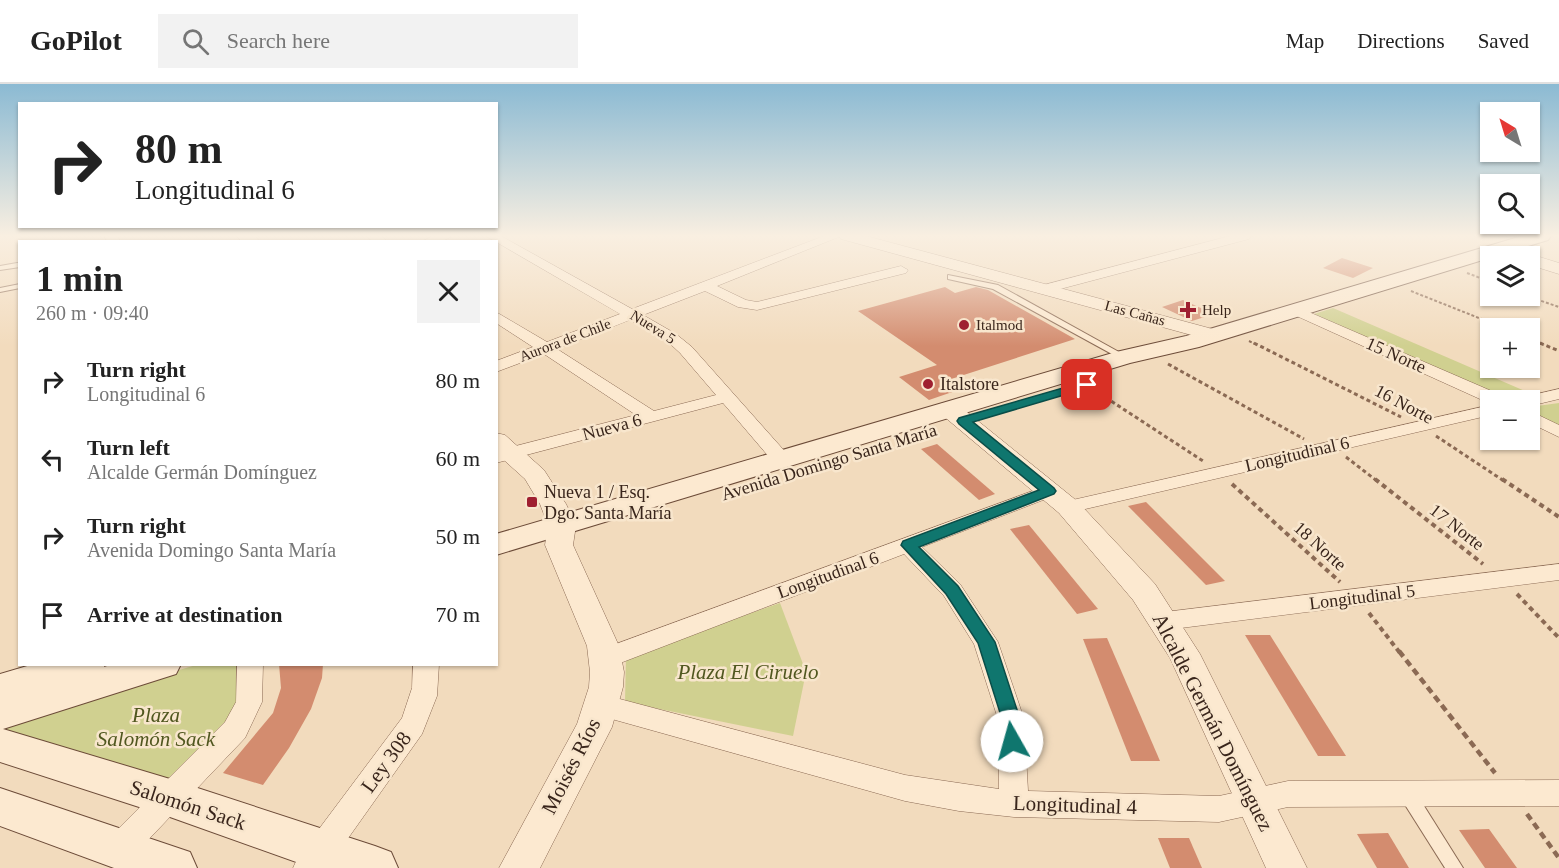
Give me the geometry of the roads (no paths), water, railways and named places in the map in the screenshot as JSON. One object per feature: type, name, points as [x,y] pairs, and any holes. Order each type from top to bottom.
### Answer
[{"type":"main road","name":"Avenida Domingo Santa María","points":[[498,545],[561,535],[956,415],[1124,357],[1211,336],[1417,273]]},
{"type":"main road","name":"Avenida Domingo Santa María","points":[[498,563],[561,535],[782,460],[956,415],[1087,385],[1160,361],[1211,336]]},
{"type":"main road","points":[[0,689],[80,666]]},
{"type":"main road","points":[[0,714],[156,666]]},
{"type":"main road","name":"Salomón Sack","points":[[0,745],[170,798],[315,859],[375,868]]},
{"type":"main road","points":[[0,807],[174,868]]},
{"type":"street","name":"Nueva 5","points":[[558,273],[679,343],[782,460]]},
{"type":"street","name":"Aurora de Chile","points":[[498,365],[740,273]]},
{"type":"street","points":[[705,286],[743,304],[757,306],[891,273]]},
{"type":"street","name":"Las Cañas","points":[[984,273],[1211,336]]},
{"type":"street","points":[[1045,289],[1107,273]]},
{"type":"street","name":"15 Norte","points":[[1295,310],[1480,392]]},
{"type":"street","points":[[498,317],[651,417]]},
{"type":"street","points":[[1540,399],[1559,394]]},
{"type":"street","name":"Nueva 6","points":[[502,450],[651,417],[728,397]]},
{"type":"street","name":"Longitudinal 6","points":[[606,658],[908,545],[1059,499],[1219,472],[1480,412]]},
{"type":"street","name":"Alcalde Germán Domínguez","points":[[956,415],[1059,499],[1144,592],[1165,621],[1184,654],[1287,868]]},
{"type":"street","points":[[1540,422],[1559,432]]},
{"type":"street","name":"Moisés Ríos","points":[[502,450],[542,484],[606,658],[606,687],[586,743],[519,868]]},
{"type":"street","points":[[908,545],[952,590],[986,642],[1011,719],[1014,804]]},
{"type":"street","name":"Longitudinal 5","points":[[1165,621],[1559,572]]},
{"type":"street","points":[[119,849],[223,744],[244,716],[249,702],[250,666]]},
{"type":"street","name":"Ley 308","points":[[315,859],[412,726],[423,700],[426,687],[426,666]]},
{"type":"street","name":"Longitudinal 4","points":[[601,705],[905,788],[1014,804],[1219,809],[1288,795],[1559,793]]},
{"type":"lane","points":[[951,277],[986,283],[1004,291],[1124,357]]},
{"type":"lane","points":[[0,290],[18,286]]},
{"type":"lane","points":[[1407,794],[1455,868]]},
{"type":"place","name":"Help","points":[[1188,310]]},
{"type":"place","name":"Italmod","points":[[964,325]]},
{"type":"place","name":"Italstore","points":[[928,384]]},
{"type":"place","name":"Nueva 1 / Esq. Dgo. Santa María","points":[[532,502]]},
{"type":"park label","name":"Plaza El Ciruelo","points":[[748,672]]},
{"type":"park label","name":"Plaza Salomón Sack","points":[[156,727]]}]
